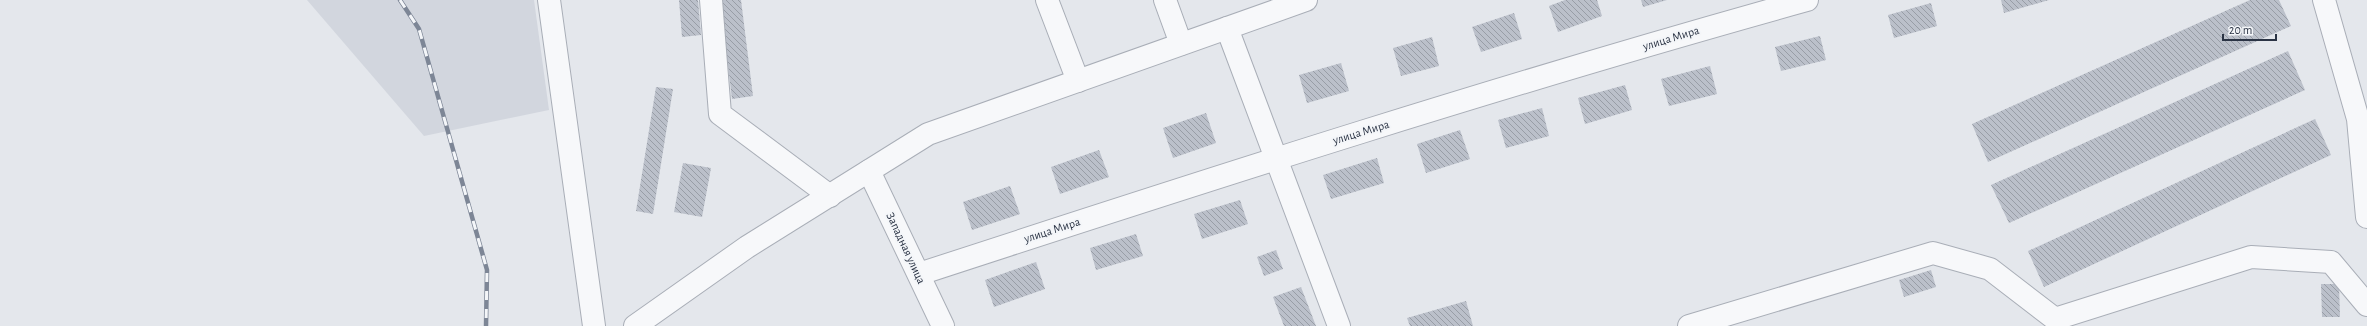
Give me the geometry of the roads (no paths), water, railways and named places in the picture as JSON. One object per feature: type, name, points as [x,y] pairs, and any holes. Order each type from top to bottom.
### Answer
[{"type":"street","points":[[549,0],[594,326]]},
{"type":"street","points":[[711,0],[720,114],[830,196]]},
{"type":"street","points":[[1047,0],[1078,81]]},
{"type":"street","points":[[1165,0],[1181,44]]},
{"type":"street","name":"улица Мира","points":[[918,274],[1277,157],[1700,30],[1807,0]]},
{"type":"street","points":[[2324,0],[2358,119],[2367,217]]},
{"type":"street","points":[[635,326],[747,247],[928,134],[1297,2]]},
{"type":"street","points":[[1227,28],[1277,157],[1339,326]]},
{"type":"street","name":"Западная улица","points":[[869,170],[943,326]]},
{"type":"street","points":[[1692,326],[1933,253],[1990,269],[2054,319],[2251,257],[2331,262],[2367,305]]},
{"type":"railway","points":[[400,0],[419,29],[487,270],[486,326]]}]
